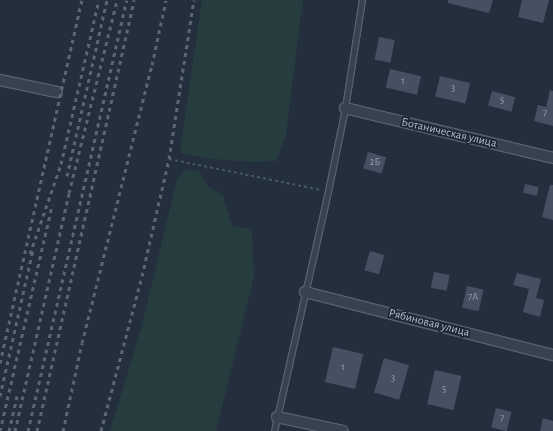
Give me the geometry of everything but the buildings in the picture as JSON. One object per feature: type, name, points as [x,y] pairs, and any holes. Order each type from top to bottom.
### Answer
[{"type":"street","points":[[0,80],[57,92]]},
{"type":"street","name":"Ботаническая улица","points":[[345,108],[553,158]]},
{"type":"street","name":"Рябиновая улица","points":[[305,292],[553,354]]},
{"type":"street","points":[[277,417],[343,431]]},
{"type":"lane","points":[[274,431],[328,191],[345,108],[362,0]]},
{"type":"path","points":[[169,159],[328,191]]},
{"type":"green space","points":[[202,0],[303,0],[286,135],[276,161],[252,162],[213,159],[186,155],[180,151]]},
{"type":"green space","points":[[185,170],[199,171],[209,187],[223,196],[232,226],[252,229],[254,277],[216,431],[110,431],[142,325],[177,179]]},
{"type":"railway","points":[[0,363],[82,0]]},
{"type":"railway","points":[[30,254],[61,164],[99,0]]},
{"type":"railway","points":[[67,176],[107,0]]},
{"type":"railway","points":[[15,431],[69,193],[117,0]]},
{"type":"railway","points":[[28,431],[127,0]]},
{"type":"railway","points":[[37,431],[134,0]]},
{"type":"railway","points":[[63,431],[82,343],[152,65],[166,0]]},
{"type":"railway","points":[[101,431],[142,276],[169,159],[194,0]]},
{"type":"railway","points":[[0,431],[52,205]]},
{"type":"railway","points":[[0,396],[33,249]]},
{"type":"railway","points":[[9,431],[18,392]]}]
